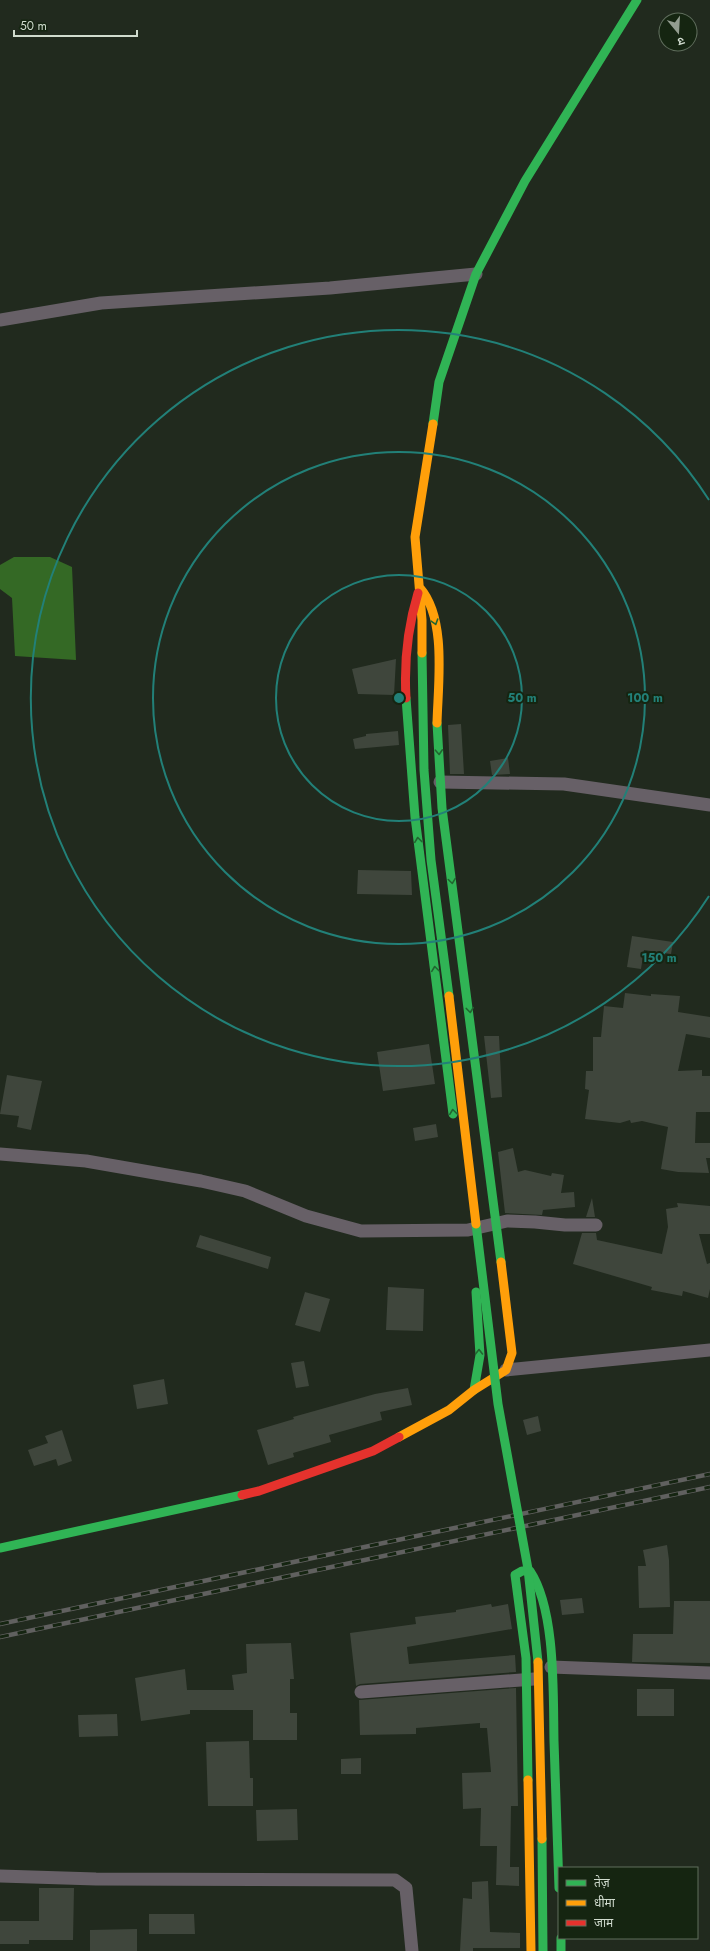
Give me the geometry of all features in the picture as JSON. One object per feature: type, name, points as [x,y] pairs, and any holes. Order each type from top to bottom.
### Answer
[{"type":"main road","points":[[542,1951],[540,1705],[537,1646],[528,1569],[498,1404],[449,996],[431,860],[424,770],[422,620],[415,537],[439,382],[476,274],[525,181],[637,0]]},
{"type":"main road","points":[[0,1548],[259,1491],[373,1451],[449,1410],[474,1390],[506,1370],[512,1353],[468,998],[442,808],[438,731],[439,658],[437,630],[428,598],[419,588]]},
{"type":"main road","points":[[419,588],[412,613],[407,647],[406,694],[409,742],[415,817],[476,1289],[480,1355],[474,1390]]},
{"type":"main road","points":[[531,1951],[526,1658],[515,1575],[522,1571],[530,1571],[535,1576],[543,1597],[548,1622],[552,1672],[558,1867]]},
{"type":"main road","points":[[561,1939],[561,1951]]},
{"type":"street","points":[[0,320],[101,303],[330,288],[476,274]]},
{"type":"street","points":[[440,782],[564,784],[710,805]]},
{"type":"street","points":[[0,1154],[86,1161],[201,1181],[245,1191],[306,1216],[361,1231],[468,1230],[507,1220],[564,1226],[596,1225]]},
{"type":"street","points":[[506,1370],[710,1350]]},
{"type":"street","points":[[361,1692],[526,1680],[552,1672],[710,1672]]},
{"type":"street","points":[[0,1876],[96,1879],[395,1880],[406,1888],[412,1951]]},
{"type":"shaded area","points":[[14,557],[50,557],[72,567],[76,660],[15,656],[12,598],[0,589],[0,565]]},
{"type":"building","points":[[396,659],[394,695],[358,694],[352,669]]},
{"type":"building","points":[[461,724],[464,774],[450,774],[448,725]]},
{"type":"building","points":[[398,731],[399,745],[355,749],[353,739],[366,736],[366,734]]},
{"type":"building","points":[[508,758],[510,774],[492,775],[490,761]]},
{"type":"building","points":[[358,870],[411,871],[412,895],[357,894]]},
{"type":"building","points":[[632,936],[673,942],[671,954],[644,950],[641,969],[627,967]]},
{"type":"building","points":[[625,993],[651,996],[651,994],[680,996],[678,1012],[710,1017],[710,1038],[686,1034],[678,1071],[702,1070],[702,1076],[710,1076],[710,1112],[696,1112],[695,1143],[710,1143],[710,1158],[706,1158],[709,1173],[678,1172],[661,1169],[668,1127],[642,1121],[631,1123],[630,1120],[620,1123],[585,1119],[589,1090],[585,1089],[586,1071],[593,1071],[593,1037],[601,1037],[604,1006],[623,1008]]},
{"type":"building","points":[[484,1036],[499,1036],[502,1097],[491,1098]]},
{"type":"building","points":[[429,1044],[435,1084],[383,1091],[377,1052]]},
{"type":"building","points":[[7,1075],[42,1081],[31,1130],[17,1127],[19,1116],[0,1114]]},
{"type":"building","points":[[436,1124],[438,1137],[415,1141],[413,1128]]},
{"type":"building","points":[[513,1148],[518,1172],[525,1170],[551,1176],[552,1173],[564,1175],[561,1193],[574,1192],[575,1207],[543,1210],[542,1215],[505,1213],[498,1152]]},
{"type":"building","points":[[592,1198],[595,1217],[586,1217]]},
{"type":"building","points":[[677,1203],[710,1206],[710,1234],[699,1234],[707,1264],[710,1263],[710,1289],[708,1298],[683,1291],[682,1296],[651,1290],[652,1287],[573,1264],[582,1233],[596,1233],[597,1240],[662,1254],[668,1227],[666,1209],[678,1207]]},
{"type":"building","points":[[200,1235],[271,1257],[268,1269],[196,1247]]},
{"type":"building","points":[[388,1287],[424,1289],[423,1331],[386,1330]]},
{"type":"building","points":[[305,1292],[330,1299],[320,1332],[295,1325]]},
{"type":"building","points":[[304,1361],[309,1386],[296,1388],[291,1363]]},
{"type":"building","points":[[164,1379],[168,1404],[137,1409],[133,1385]]},
{"type":"building","points":[[408,1388],[412,1405],[380,1412],[382,1420],[329,1435],[331,1442],[293,1453],[294,1457],[268,1465],[257,1430],[294,1419],[293,1417],[375,1394]]},
{"type":"building","points":[[538,1416],[541,1431],[527,1435],[523,1420]]},
{"type":"building","points":[[62,1430],[72,1461],[58,1466],[56,1459],[34,1466],[28,1450],[48,1443],[45,1436]]},
{"type":"building","points":[[667,1545],[669,1560],[670,1607],[639,1608],[638,1566],[646,1566],[643,1550]]},
{"type":"building","points":[[582,1598],[584,1613],[562,1615],[560,1600]]},
{"type":"building","points":[[674,1601],[710,1601],[710,1663],[632,1662],[633,1634],[673,1634]]},
{"type":"building","points":[[491,1604],[492,1607],[508,1604],[512,1629],[407,1647],[409,1664],[515,1655],[516,1672],[360,1684],[356,1686],[350,1633],[416,1624],[415,1617],[456,1612],[456,1610]]},
{"type":"building","points":[[291,1643],[294,1679],[290,1679],[290,1713],[297,1713],[297,1740],[253,1740],[253,1710],[190,1710],[190,1714],[141,1721],[135,1678],[185,1669],[187,1690],[234,1690],[232,1675],[247,1673],[246,1644]]},
{"type":"building","points":[[516,1688],[518,1806],[511,1806],[510,1867],[519,1867],[519,1886],[496,1885],[497,1846],[480,1846],[481,1808],[463,1809],[462,1773],[491,1772],[487,1728],[480,1728],[480,1723],[416,1728],[416,1734],[360,1735],[359,1700]]},
{"type":"building","points":[[637,1689],[674,1689],[674,1716],[637,1716]]},
{"type":"building","points":[[117,1714],[118,1736],[79,1737],[78,1715]]},
{"type":"building","points":[[249,1741],[250,1778],[253,1778],[253,1806],[208,1806],[206,1742]]},
{"type":"building","points":[[361,1758],[361,1774],[341,1774],[341,1759]]},
{"type":"building","points":[[297,1809],[298,1840],[257,1841],[256,1810]]},
{"type":"building","points":[[488,1881],[490,1932],[520,1933],[520,1948],[473,1948],[473,1951],[460,1951],[463,1898],[472,1899],[472,1882]]},
{"type":"building","points":[[39,1888],[74,1888],[73,1940],[29,1940],[29,1944],[0,1944],[0,1921],[39,1921]]},
{"type":"building","points":[[149,1914],[194,1914],[195,1934],[149,1934]]},
{"type":"building","points":[[137,1929],[137,1951],[90,1951],[90,1930]]},
{"type":"railway","points":[[0,1624],[710,1474]]},
{"type":"railway","points":[[0,1637],[710,1487]]},
{"type":"traffic: fast","points":[[433,424],[439,382],[476,274],[525,181],[637,0]]},
{"type":"traffic: fast","points":[[422,653],[424,770],[431,860],[449,996]]},
{"type":"traffic: fast","points":[[406,698],[415,817],[453,1114]]},
{"type":"traffic: fast","points":[[437,723],[442,808],[501,1262]]},
{"type":"traffic: fast","points":[[476,1224],[498,1404],[528,1569],[538,1662]]},
{"type":"traffic: fast","points":[[474,1390],[480,1355],[476,1292]]},
{"type":"traffic: fast","points":[[0,1548],[242,1495]]},
{"type":"traffic: fast","points":[[528,1780],[526,1658],[515,1575],[522,1571],[530,1571],[538,1588],[545,1607],[549,1630],[553,1677],[558,1867]]},
{"type":"traffic: fast","points":[[542,1839],[543,1951]]},
{"type":"traffic: fast","points":[[561,1939],[561,1951]]},
{"type":"traffic: slow","points":[[422,653],[422,620],[415,537],[433,424]]},
{"type":"traffic: slow","points":[[420,588],[429,601],[438,634],[439,671],[437,723]]},
{"type":"traffic: slow","points":[[449,996],[476,1224]]},
{"type":"traffic: slow","points":[[399,1437],[449,1410],[474,1390],[506,1370],[512,1353],[501,1262]]},
{"type":"traffic: slow","points":[[538,1662],[542,1839]]},
{"type":"traffic: slow","points":[[528,1780],[531,1951]]},
{"type":"traffic: jam","points":[[406,698],[408,645],[418,593]]},
{"type":"traffic: jam","points":[[242,1495],[259,1491],[373,1451],[399,1437]]}]
